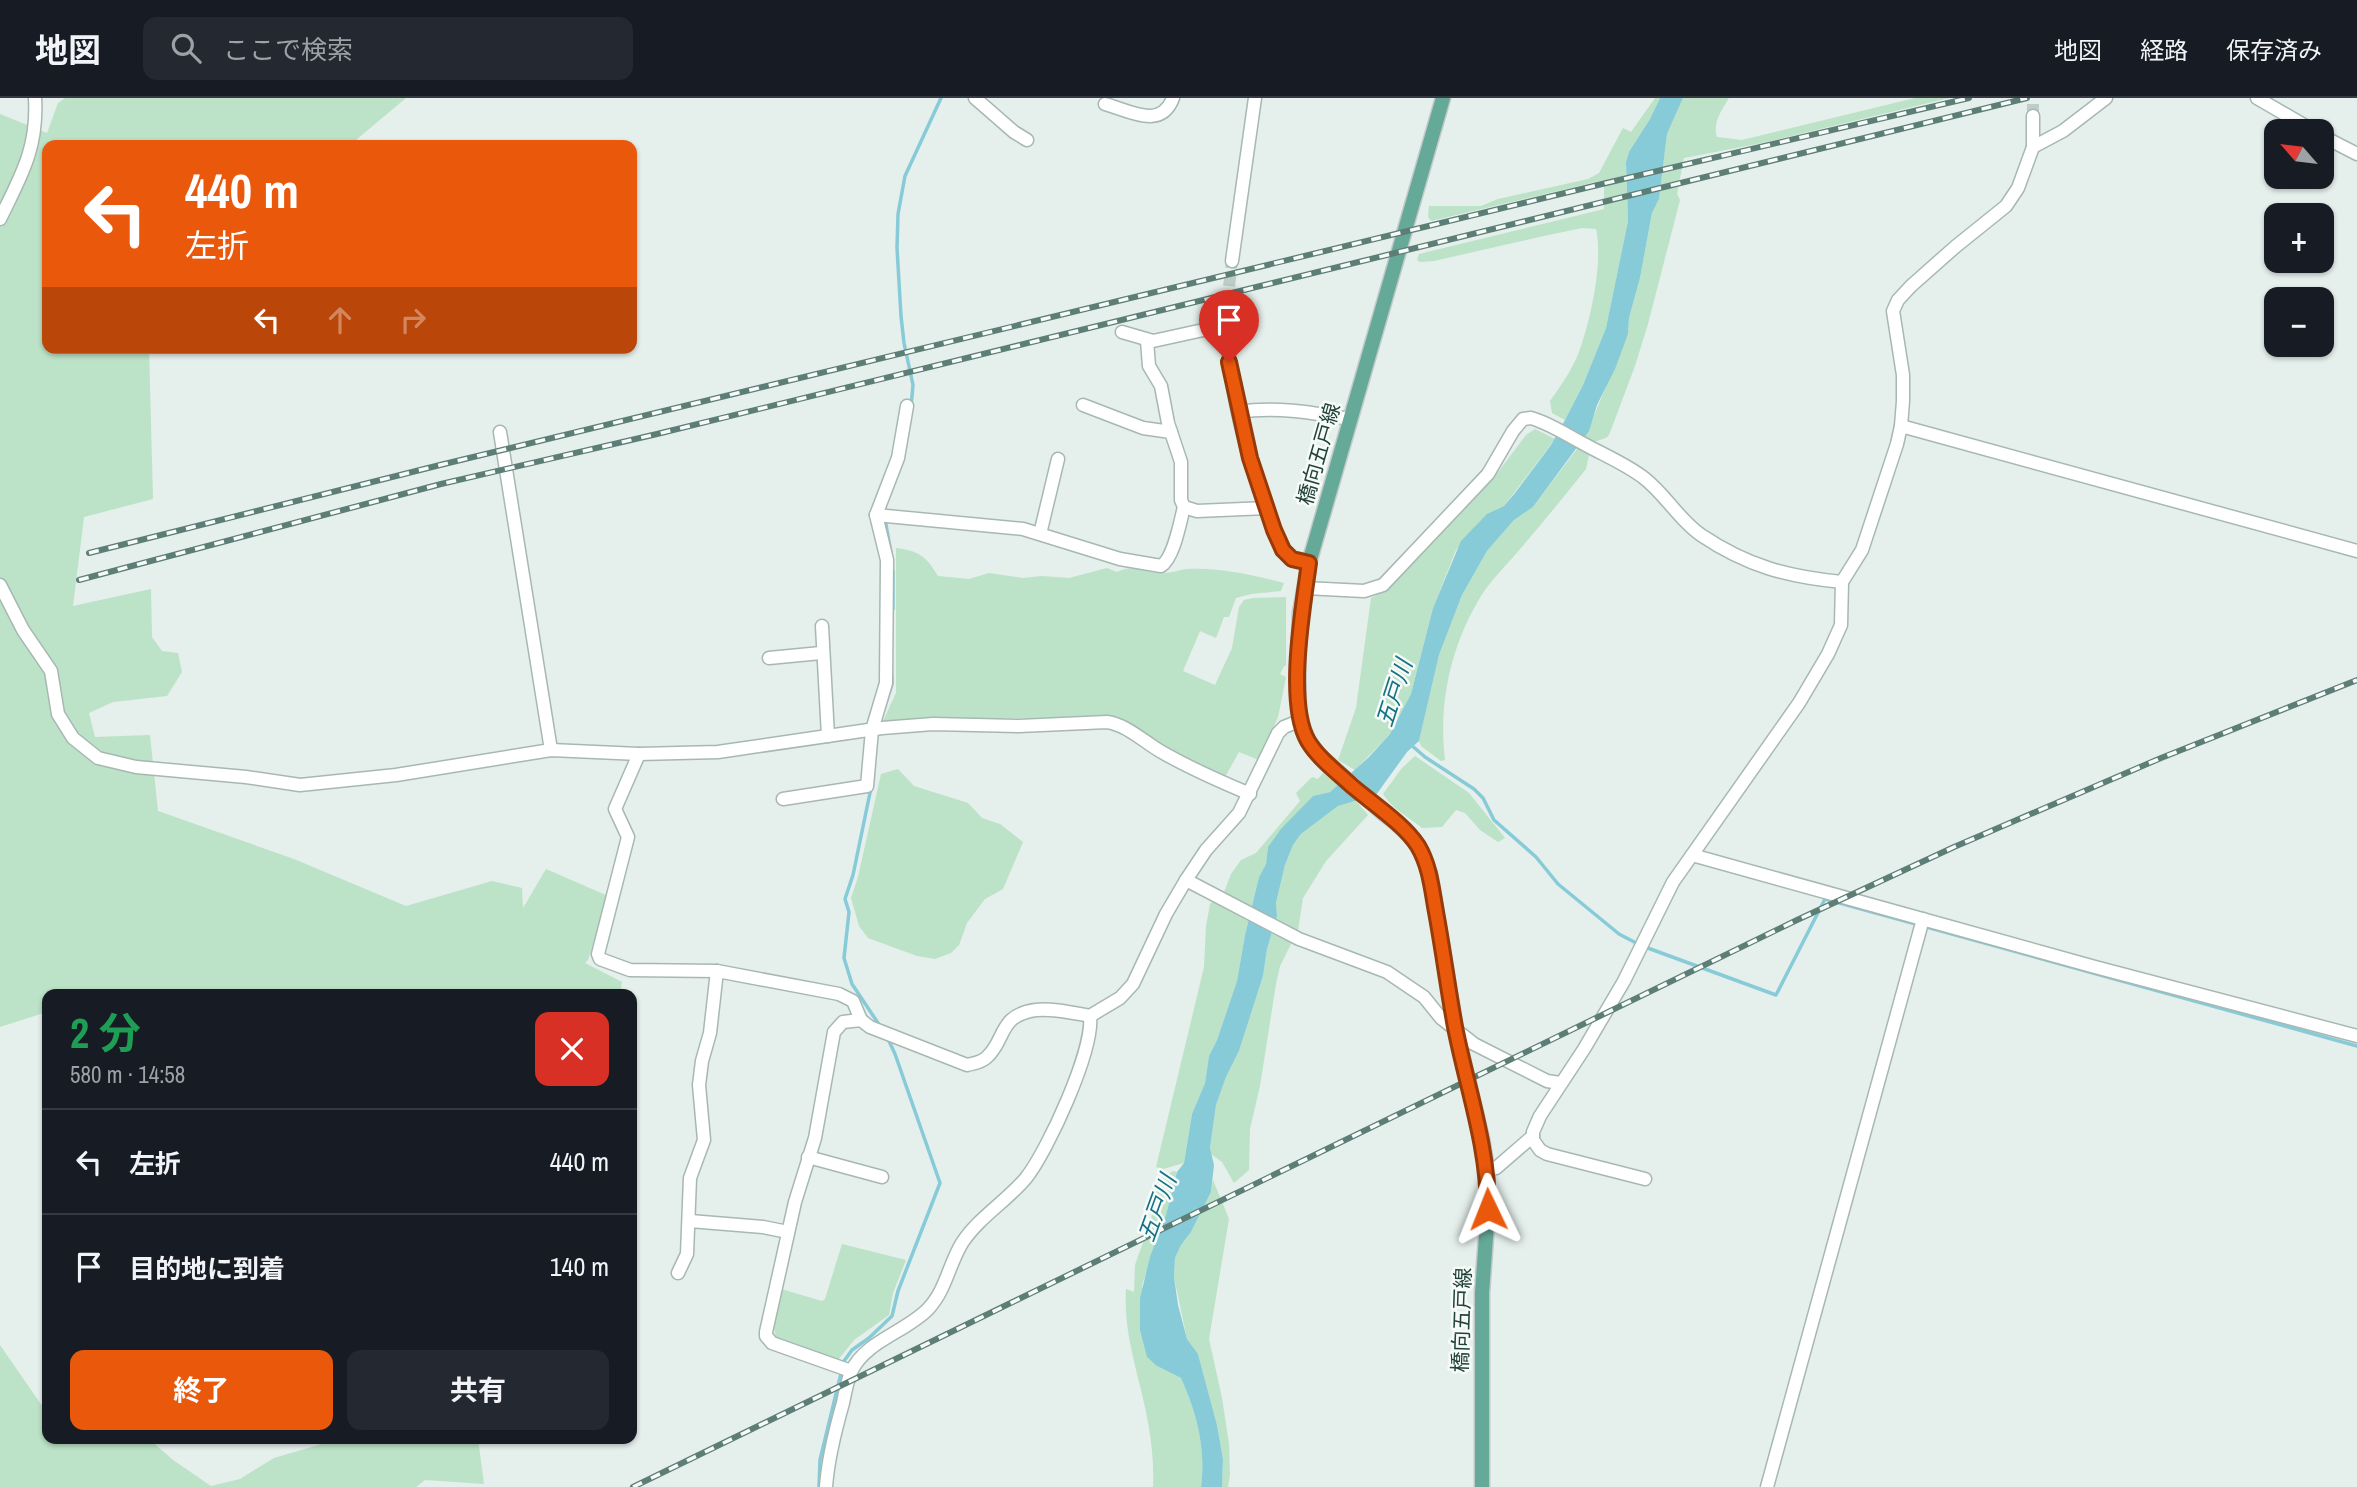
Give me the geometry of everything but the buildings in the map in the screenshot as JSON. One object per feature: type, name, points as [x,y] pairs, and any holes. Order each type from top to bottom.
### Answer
[{"type":"main road","name":"橋向五戸線","points":[[1443,98],[1309,563],[1300,613],[1299,722],[1308,741],[1327,763],[1404,829],[1419,847],[1430,874],[1456,1030],[1487,1169],[1488,1209],[1482,1293],[1482,1487]]},
{"type":"street","points":[[0,219],[26,164],[37,125],[35,98]]},
{"type":"street","points":[[975,98],[1027,140]]},
{"type":"street","points":[[1105,104],[1153,116],[1162,115],[1169,110],[1173,98]]},
{"type":"street","points":[[1232,261],[1255,98]]},
{"type":"street","points":[[2034,147],[2063,131],[2106,98]]},
{"type":"street","points":[[2257,98],[2293,119]]},
{"type":"street","points":[[1487,1169],[1496,1168],[1533,1136],[1540,1116],[1624,981],[1672,882],[1799,704],[1828,654],[1842,617],[1842,582],[1862,550],[1898,444],[1903,375],[1893,311],[1898,300],[1911,286],[2006,206],[2018,188],[2034,147],[2032,116]]},
{"type":"street","points":[[2334,142],[2357,154]]},
{"type":"street","points":[[1227,304],[1226,324],[1232,383],[1250,458],[1283,550],[1292,559],[1309,563]]},
{"type":"street","points":[[1122,332],[1147,341],[1226,324]]},
{"type":"street","points":[[876,514],[948,523],[994,525],[1040,534],[1120,559],[1161,566],[1167,562],[1184,507],[1181,500],[1181,462],[1161,386],[1149,366],[1147,341]]},
{"type":"street","points":[[1083,405],[1143,428],[1171,432]]},
{"type":"street","points":[[783,799],[867,786],[872,730],[886,683],[887,560],[876,514],[898,458],[907,406]]},
{"type":"street","points":[[1239,412],[1299,412],[1350,419]]},
{"type":"street","points":[[1305,587],[1364,592],[1383,585],[1488,474],[1513,430],[1523,419],[1531,418],[1644,478],[1699,534],[1733,554],[1768,570],[1842,582]]},
{"type":"street","points":[[1901,426],[2357,551]]},
{"type":"street","points":[[500,432],[551,750]]},
{"type":"street","points":[[1040,534],[1058,459]]},
{"type":"street","points":[[1184,507],[1197,511],[1266,508]]},
{"type":"street","points":[[0,585],[23,630],[51,671],[58,714],[73,738],[97,758],[136,767],[300,785],[408,774],[551,750],[639,754],[718,752],[933,724],[1019,726],[1093,723],[1119,724],[1197,772],[1250,794]]},
{"type":"street","points":[[821,626],[828,736]]},
{"type":"street","points":[[769,658],[821,653]]},
{"type":"street","points":[[639,754],[615,809],[628,837],[598,954],[600,960],[629,970],[717,971],[839,994],[853,1000],[861,1020],[870,1027],[967,1065],[980,1062],[989,1056],[1002,1030],[1017,1015],[1035,1010],[1090,1016],[1121,998],[1133,984],[1186,880],[1206,850],[1239,813],[1278,733],[1284,727],[1299,722]]},
{"type":"street","points":[[1692,855],[2095,967],[2357,1036]]},
{"type":"street","points":[[1186,880],[1299,939],[1387,972],[1424,997],[1441,1018],[1474,1044],[1547,1081],[1560,1083]]},
{"type":"street","points":[[1768,1487],[1923,919]]},
{"type":"street","points":[[678,1273],[687,1254],[690,1178],[704,1140],[699,1085],[710,1033],[717,971]]},
{"type":"street","points":[[826,1487],[833,1438],[851,1371],[867,1351],[928,1309],[941,1292],[961,1244],[1027,1177],[1047,1143],[1073,1083],[1089,1038],[1090,1016]]},
{"type":"street","points":[[851,1371],[772,1343],[766,1336],[789,1232],[814,1138],[834,1032],[843,1022],[861,1020]]},
{"type":"street","points":[[1533,1136],[1540,1150],[1547,1154],[1645,1179]]},
{"type":"street","points":[[808,1157],[882,1177]]},
{"type":"street","points":[[690,1222],[789,1232]]},
{"type":"green space","points":[[65,98],[406,98],[356,140],[42,140],[42,354],[149,354],[153,499],[84,517],[73,606],[151,589],[152,637],[162,651],[178,653],[182,672],[167,696],[113,702],[89,713],[95,737],[150,735],[158,811],[294,859],[406,906],[492,881],[522,888],[523,908],[546,869],[608,896],[585,963],[622,982],[621,989],[42,989],[42,1014],[0,1027],[0,114],[47,133],[58,103]]},
{"type":"green space","points":[[1655,98],[1660,98],[1626,162],[1628,221],[1606,328],[1583,385],[1565,420],[1552,413],[1550,401],[1573,366],[1586,331],[1597,271],[1596,229],[1582,228],[1434,261],[1417,260],[1419,254],[1604,209],[1604,180],[1431,221],[1428,217],[1429,206],[1481,206],[1498,199],[1588,179],[1599,173],[1623,128],[1631,132]]},
{"type":"green space","points":[[1683,98],[1729,98],[1717,122],[1717,137],[1742,140],[1915,98],[1949,98],[1762,143],[1684,158],[1677,194],[1680,200],[1635,366],[1609,435],[1594,442],[1585,437],[1628,334],[1629,318],[1640,278],[1652,213],[1659,199],[1667,134]]},
{"type":"green space","points":[[1535,429],[1555,439],[1504,506],[1497,509],[1456,550],[1433,608],[1411,694],[1390,734],[1355,770],[1338,760],[1356,708],[1371,598],[1386,590],[1492,480],[1526,435]]},
{"type":"green space","points":[[1577,449],[1589,455],[1586,469],[1488,586],[1462,634],[1445,696],[1445,760],[1441,761],[1421,746],[1419,741],[1439,655],[1462,595],[1487,551],[1514,520],[1533,507]]},
{"type":"green space","points":[[896,548],[921,556],[938,576],[969,579],[989,573],[1023,578],[1069,578],[1107,568],[1117,572],[1136,568],[1158,573],[1211,569],[1284,583],[1281,591],[1236,598],[1229,617],[1224,617],[1216,638],[1200,631],[1183,671],[1215,685],[1232,648],[1239,607],[1244,600],[1286,597],[1286,666],[1280,674],[1286,677],[1278,717],[1259,760],[1239,752],[1225,777],[1163,747],[1115,716],[883,721],[896,693]]},
{"type":"green space","points":[[1415,756],[1469,793],[1505,838],[1498,842],[1480,830],[1465,813],[1456,810],[1442,827],[1422,828],[1391,804],[1383,794],[1402,768]]},
{"type":"green space","points":[[898,769],[914,786],[968,803],[982,818],[1000,824],[1023,842],[1003,889],[985,899],[967,923],[959,945],[951,953],[935,959],[917,956],[868,938],[859,926],[851,898],[881,774]]},
{"type":"green space","points":[[1323,773],[1338,785],[1330,792],[1313,796],[1268,847],[1266,864],[1259,877],[1245,935],[1237,981],[1209,1056],[1205,1083],[1192,1114],[1184,1163],[1163,1169],[1156,1167],[1204,967],[1210,904],[1225,890],[1231,874],[1241,860],[1256,853],[1300,801],[1296,793],[1312,777],[1318,779]]},
{"type":"green space","points":[[1356,801],[1368,815],[1326,861],[1303,898],[1298,930],[1280,966],[1250,1129],[1249,1170],[1234,1183],[1222,1162],[1211,1154],[1216,1105],[1239,1051],[1263,976],[1285,865],[1301,834],[1338,806]]},
{"type":"green space","points":[[1173,1171],[1177,1172],[1166,1215],[1142,1285],[1157,1366],[1181,1378],[1196,1418],[1201,1444],[1201,1487],[1153,1487],[1149,1430],[1127,1323],[1126,1289],[1134,1292],[1135,1265],[1151,1220],[1158,1180]]},
{"type":"green space","points":[[1213,1180],[1229,1219],[1209,1339],[1229,1444],[1228,1487],[1222,1487],[1223,1459],[1217,1425],[1198,1354],[1187,1339],[1174,1277],[1175,1258],[1211,1192]]},
{"type":"green space","points":[[842,1244],[906,1260],[893,1293],[889,1315],[854,1340],[838,1360],[776,1338],[773,1323],[781,1289],[822,1301],[825,1299]]},
{"type":"green space","points":[[0,1345],[42,1406],[42,1444],[155,1444],[211,1486],[240,1479],[274,1458],[322,1444],[479,1444],[484,1484],[425,1480],[416,1487],[0,1487]]},
{"type":"water","points":[[1660,98],[1683,98],[1667,134],[1659,199],[1652,213],[1640,278],[1629,318],[1628,334],[1597,405],[1589,431],[1533,507],[1514,520],[1487,551],[1462,595],[1439,655],[1419,741],[1407,752],[1376,795],[1338,806],[1301,834],[1285,865],[1263,976],[1239,1051],[1216,1105],[1210,1148],[1214,1165],[1211,1192],[1175,1258],[1174,1277],[1178,1305],[1187,1339],[1198,1354],[1223,1459],[1222,1487],[1201,1487],[1201,1445],[1192,1405],[1181,1378],[1157,1366],[1147,1357],[1140,1330],[1140,1298],[1177,1172],[1184,1163],[1192,1114],[1205,1083],[1209,1056],[1237,981],[1245,935],[1259,877],[1266,864],[1268,847],[1281,829],[1313,796],[1330,792],[1390,734],[1411,694],[1433,608],[1461,541],[1487,514],[1504,506],[1551,445],[1565,420],[1583,385],[1606,328],[1628,221],[1626,162]]},
{"type":"waterway","points":[[911,407],[913,385],[901,316],[898,214],[905,176],[941,98]]},
{"type":"waterway","points":[[885,519],[891,553]]},
{"type":"waterway","points":[[893,571],[893,609]]},
{"type":"waterway","points":[[885,705],[892,676]]},
{"type":"waterway","points":[[1410,744],[1474,789],[1483,798],[1494,820],[1536,857],[1558,884],[1619,934],[1638,944]]},
{"type":"waterway","points":[[871,788],[853,875],[845,899],[849,912],[844,958],[852,984],[880,1026]]},
{"type":"waterway","points":[[1645,947],[1776,995],[1825,899],[2357,1046]]},
{"type":"waterway","points":[[819,1487],[820,1460],[844,1361],[852,1350],[892,1316],[898,1291],[940,1183],[888,1039]]},
{"type":"tunnel","points":[[2033,98],[2033,116]]},
{"type":"tunnel","points":[[1227,304],[1232,261]]},
{"type":"railway","points":[[89,553],[440,465],[1969,98]]},
{"type":"railway","points":[[79,580],[441,484],[657,434],[2027,98]]},
{"type":"railway","points":[[633,1487],[1797,920],[1954,847],[2161,758],[2357,680]]},
{"type":"route","points":[[1229,362],[1250,458],[1274,530],[1283,550],[1292,559],[1309,563],[1300,613],[1299,722],[1318,754],[1404,829],[1419,847],[1430,874],[1456,1030],[1482,1139],[1487,1169],[1488,1209]]},
{"type":"water label","name":"五戸川","points":[[1394,693]]},
{"type":"water label","name":"五戸川","points":[[1157,1208]]}]
